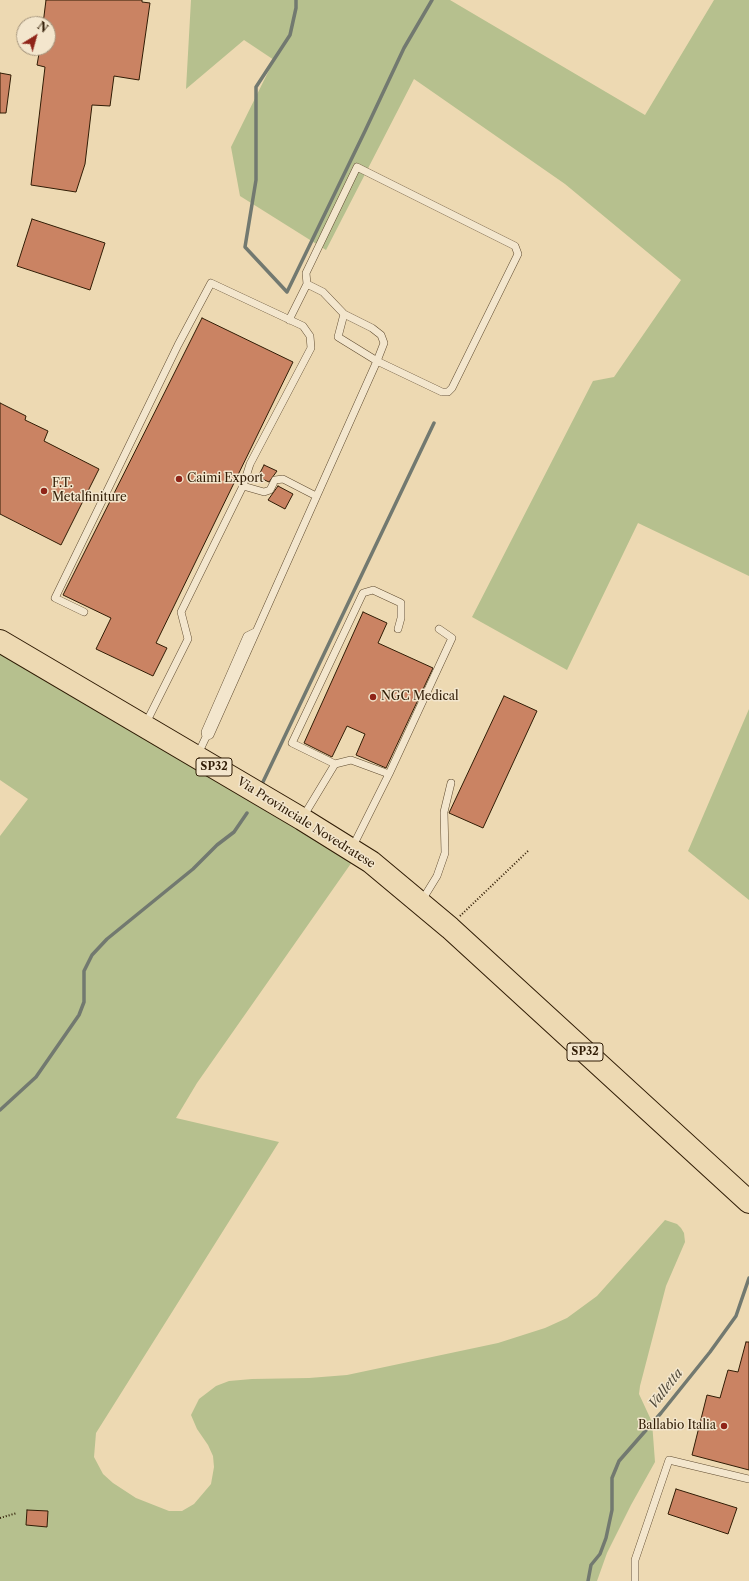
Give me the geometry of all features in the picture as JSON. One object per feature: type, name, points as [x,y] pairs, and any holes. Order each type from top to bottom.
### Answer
[{"type":"main road","name":"Via Provinciale Novedratese","points":[[0,641],[351,849],[371,862],[421,903]]},
{"type":"main road","name":"SP32","points":[[421,903],[749,1202]]},
{"type":"lane","points":[[289,320],[307,284],[306,273],[357,167],[515,246],[518,254],[452,388],[448,392],[442,392],[377,361],[338,337],[344,314]]},
{"type":"lane","points":[[84,612],[55,598],[178,345],[211,283],[302,326],[310,336],[311,348],[250,464],[242,486],[181,612],[188,638],[144,726]]},
{"type":"lane","points":[[197,757],[206,737],[210,735],[384,343],[380,335],[372,328],[344,314],[323,292],[307,284]]},
{"type":"lane","points":[[242,486],[264,492],[270,490],[275,480],[284,479],[316,496]]},
{"type":"lane","points":[[389,774],[351,760],[335,764],[292,743],[363,593],[373,590],[401,603],[401,618],[398,629]]},
{"type":"lane","points":[[351,849],[389,774],[452,638],[439,629]]},
{"type":"lane","points":[[302,819],[335,764]]},
{"type":"lane","points":[[421,903],[437,876],[445,853],[444,812],[451,783]]},
{"type":"lane","points":[[635,1581],[635,1560],[668,1460],[749,1479]]},
{"type":"path","points":[[450,928],[528,852]]},
{"type":"path","points":[[0,1518],[16,1513]]},
{"type":"green space","points":[[191,0],[450,0],[645,115],[714,0],[749,0],[749,576],[638,523],[567,670],[472,617],[593,381],[614,377],[681,280],[565,184],[414,79],[326,250],[240,196],[231,147],[274,60],[244,40],[186,89]]},
{"type":"green space","points":[[0,650],[97,711],[352,862],[197,1083],[176,1118],[279,1142],[96,1433],[94,1457],[103,1474],[113,1483],[136,1498],[169,1511],[182,1511],[194,1504],[211,1484],[214,1467],[213,1456],[208,1445],[197,1429],[191,1415],[199,1399],[216,1386],[229,1381],[252,1379],[309,1378],[347,1375],[498,1343],[545,1328],[567,1318],[597,1296],[665,1220],[677,1224],[681,1228],[684,1233],[685,1242],[666,1286],[640,1386],[639,1394],[652,1422],[655,1462],[607,1553],[597,1581],[0,1581],[0,836],[28,799],[0,780]]},
{"type":"green space","points":[[749,709],[749,900],[688,851]]},
{"type":"building","points":[[46,0],[142,0],[142,2],[150,3],[139,80],[114,76],[110,106],[92,105],[85,164],[76,192],[31,185],[45,67],[37,65],[39,56],[56,56],[56,16],[44,16]]},
{"type":"building","points":[[0,73],[11,75],[6,113],[0,113]]},
{"type":"building","points":[[32,219],[105,243],[90,290],[17,266]]},
{"type":"building","name":"Caimi Export","points":[[202,318],[293,362],[156,643],[167,648],[153,676],[96,649],[111,618],[63,595]]},
{"type":"building","name":"F.T. Metalfiniture","points":[[0,403],[26,416],[25,420],[48,431],[44,441],[99,469],[61,545],[0,514]]},
{"type":"building","points":[[264,465],[277,471],[269,482],[258,477]]},
{"type":"building","points":[[278,486],[293,494],[285,509],[268,500]]},
{"type":"building","name":"NGC Medical","points":[[363,612],[387,623],[378,643],[433,668],[386,768],[356,755],[365,734],[347,726],[332,757],[304,743]]},
{"type":"building","points":[[504,696],[537,711],[483,828],[449,813]]},
{"type":"building","name":"Ballabio Italia","points":[[746,1342],[749,1342],[749,1470],[692,1455],[707,1395],[720,1398],[728,1370],[738,1372]]},
{"type":"building","points":[[676,1489],[737,1508],[728,1534],[668,1514]]},
{"type":"building","points":[[27,1510],[48,1511],[47,1527],[26,1525]]},
{"type":"waterway","points":[[296,0],[296,8],[290,35],[256,87],[256,180],[245,247],[287,292],[404,48],[432,0]]},
{"type":"waterway","points":[[262,784],[434,423]]},
{"type":"waterway","points":[[0,1110],[36,1077],[79,1015],[84,1002],[84,971],[92,955],[107,939],[193,869],[217,845],[234,832],[247,813]]},
{"type":"waterway","name":"Valletta","points":[[588,1581],[591,1565],[600,1554],[606,1538],[612,1510],[612,1478],[619,1461],[661,1413],[710,1352],[736,1316],[749,1278]]},
{"type":"place","name":"Caimi Export","points":[[179,479]]},
{"type":"place","name":"F.T. Metalfiniture","points":[[44,491]]},
{"type":"place","name":"NGC Medical","points":[[373,697]]},
{"type":"place","name":"Ballabio Italia","points":[[724,1426]]}]
